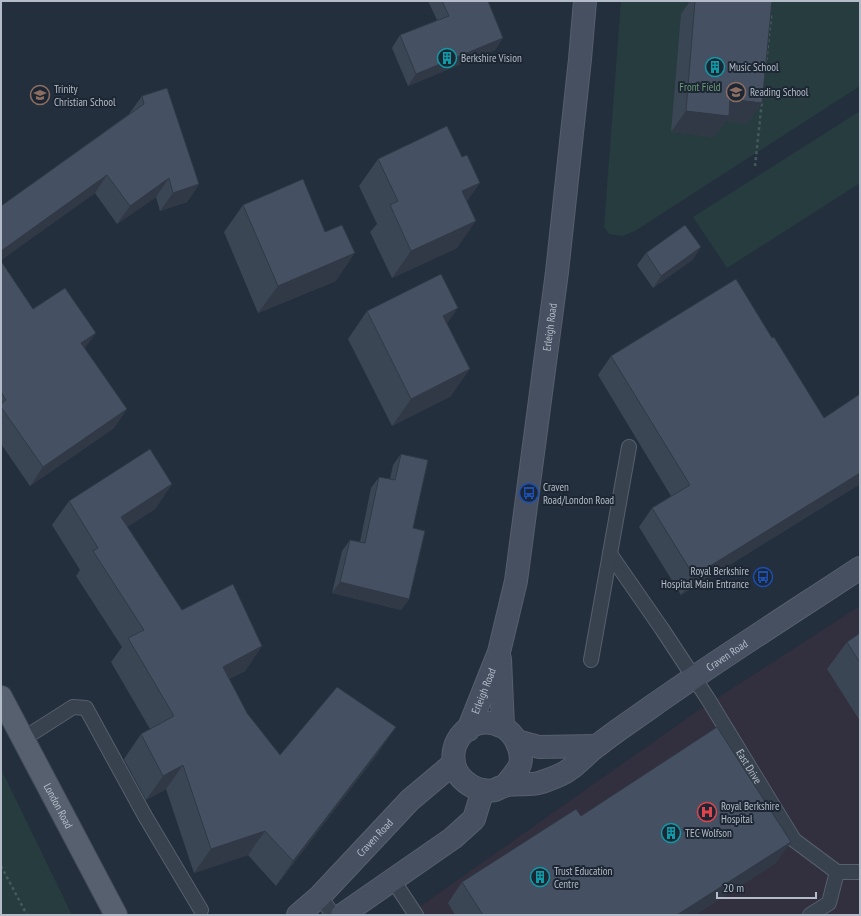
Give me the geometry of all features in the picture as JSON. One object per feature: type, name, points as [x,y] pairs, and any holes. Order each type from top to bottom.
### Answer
[{"type":"main road","name":"London Road","points":[[1,697],[116,915]]},
{"type":"street","name":"Erleigh Road","points":[[468,730],[499,652],[516,581],[556,280],[585,1]]},
{"type":"street","name":"Craven Road","points":[[483,790],[495,790],[506,785],[540,783],[569,770],[596,746],[694,677],[860,568]]},
{"type":"street","name":"Erleigh Road","points":[[499,652],[510,734]]},
{"type":"street","points":[[342,915],[452,838],[474,819],[483,790],[467,784],[457,772],[453,752],[462,733],[473,726],[492,723],[510,734],[540,747],[596,746]]},
{"type":"street","points":[[506,785],[519,766],[521,755],[510,734]]},
{"type":"street","name":"Craven Road","points":[[298,915],[320,896],[410,800],[454,763]]},
{"type":"lane","points":[[591,660],[629,447]]},
{"type":"lane","name":"East Drive","points":[[610,554],[694,677],[794,840],[837,872]]},
{"type":"lane","points":[[23,739],[73,707],[86,708],[145,816],[201,910]]},
{"type":"lane","points":[[810,915],[828,902],[837,872],[860,872]]},
{"type":"lane","points":[[393,880],[416,915]]},
{"type":"lane","points":[[320,896],[332,915]]},
{"type":"path","points":[[765,73],[771,18],[770,7]]},
{"type":"path","points":[[755,166],[762,96]]},
{"type":"path","points":[[1,866],[27,915]]},
{"type":"shaded area","name":"Royal Berkshire Hospital","points":[[860,606],[860,915],[408,915],[699,710]]},
{"type":"green space","name":"Front Field","points":[[621,1],[860,1],[860,86],[635,231],[622,236],[609,234],[604,227]]},
{"type":"green space","points":[[860,111],[860,183],[727,268],[693,217]]},
{"type":"green space","points":[[1,769],[72,915],[1,915]]},
{"type":"building","points":[[442,1],[488,1],[503,38],[416,74],[400,35],[449,16]]},
{"type":"building","name":"Music School","points":[[695,1],[772,1],[762,103],[730,99],[729,116],[686,111]]},
{"type":"building","points":[[167,88],[199,184],[173,193],[169,178],[130,206],[107,175],[1,251],[1,206],[144,104],[142,96]]},
{"type":"building","points":[[447,126],[462,157],[467,155],[480,183],[462,191],[476,221],[411,251],[390,205],[398,201],[378,159]]},
{"type":"building","points":[[303,179],[325,232],[342,225],[355,253],[278,286],[243,205]]},
{"type":"building","points":[[685,225],[701,247],[661,276],[646,253]]},
{"type":"building","points":[[1,261],[33,309],[65,288],[96,333],[81,343],[127,409],[43,467],[1,407],[1,404],[6,400],[1,392]]},
{"type":"building","points":[[441,274],[458,308],[443,316],[470,369],[411,399],[367,311]]},
{"type":"building","points":[[736,279],[824,418],[860,394],[860,473],[694,576],[652,508],[690,485],[611,356]]},
{"type":"building","points":[[150,449],[172,484],[121,517],[182,610],[233,584],[262,646],[223,667],[247,713],[280,755],[337,687],[396,727],[293,861],[265,831],[211,849],[183,765],[163,776],[141,734],[174,716],[128,638],[144,630],[93,551],[98,548],[69,501]]},
{"type":"building","points":[[401,454],[428,460],[413,528],[425,531],[409,599],[340,582],[350,540],[365,543],[379,477],[395,480]]},
{"type":"building","points":[[860,633],[860,663],[847,642]]},
{"type":"building","points":[[717,727],[791,842],[677,915],[483,915],[462,882],[576,809],[581,816]]},
{"type":"place","name":"Berkshire Vision","points":[[447,58]]},
{"type":"place","name":"Music School","points":[[715,67]]},
{"type":"place","name":"Reading School","points":[[736,92]]},
{"type":"place","name":"Trinity Christian School","points":[[40,95]]},
{"type":"place","name":"Craven Road/London Road","points":[[529,493]]},
{"type":"place","name":"Royal Berkshire Hospital Main Entrance","points":[[763,577]]},
{"type":"place","name":"Royal Berkshire Hospital","points":[[707,812]]},
{"type":"place","name":"TEC Wolfson","points":[[671,833]]},
{"type":"place","name":"Trust Education Centre","points":[[540,877]]}]
